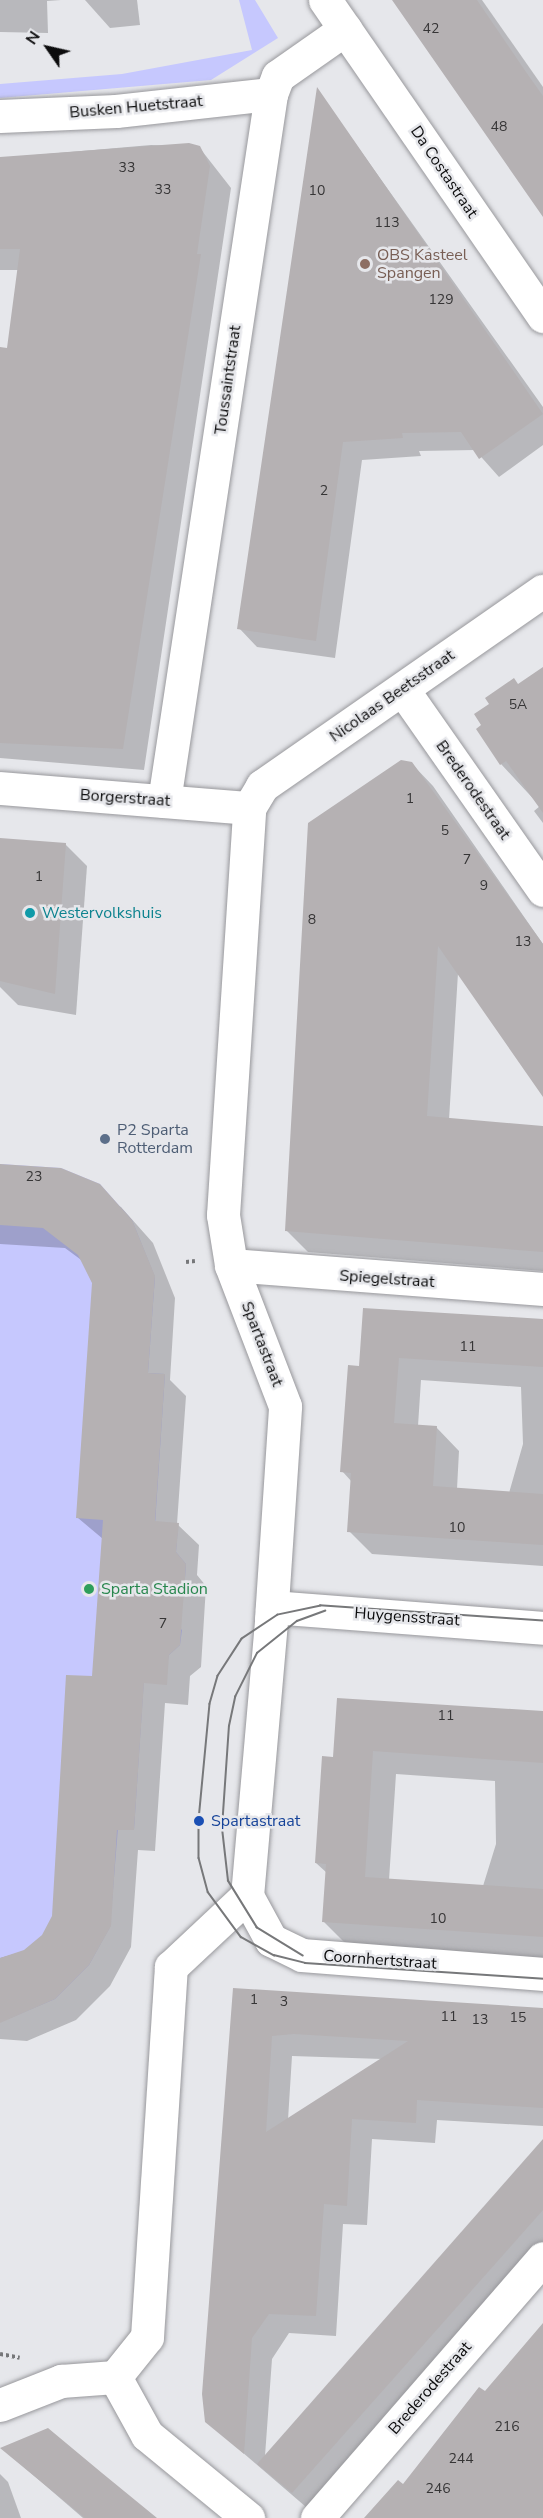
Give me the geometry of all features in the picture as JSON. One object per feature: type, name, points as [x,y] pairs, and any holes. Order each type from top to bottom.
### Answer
[{"type":"street","points":[[325,0],[345,29]]},
{"type":"street","name":"Toussaintstraat","points":[[164,801],[271,94],[278,76],[345,29]]},
{"type":"street","name":"Da Costastraat","points":[[345,29],[543,316]]},
{"type":"street","name":"Busken Huetstraat","points":[[0,116],[116,111],[271,94]]},
{"type":"street","name":"Nicolaas Beetsstraat","points":[[249,808],[262,786],[543,591]]},
{"type":"street","name":"Brederodestraat","points":[[403,690],[543,890]]},
{"type":"street","name":"Borgerstraat","points":[[0,789],[249,808]]},
{"type":"street","name":"Spartastraat","points":[[247,1896],[272,1607],[285,1406],[231,1265],[223,1215],[249,808]]},
{"type":"street","name":"Spiegelstraat","points":[[231,1265],[543,1289]]},
{"type":"street","name":"Huygensstraat","points":[[272,1607],[543,1628]]},
{"type":"street","points":[[0,2405],[61,2381],[115,2377],[147,2337],[171,1967],[247,1896]]},
{"type":"street","name":"Coornhertstraat","points":[[247,1896],[272,1940],[302,1955],[543,1974]]},
{"type":"street","name":"Brederodestraat","points":[[317,2518],[543,2258]]},
{"type":"street","points":[[115,2377],[147,2435],[248,2518]]},
{"type":"shaded area","points":[[239,0],[255,0],[278,38],[211,80],[0,98],[0,84],[122,74],[252,50]]},
{"type":"shaded area","name":"Sparta Stadion","points":[[0,1164],[61,1168],[100,1184],[132,1220],[155,1277],[148,1373],[165,1374],[155,1525],[174,1523],[178,1527],[176,1552],[186,1564],[185,1578],[176,1587],[173,1621],[182,1630],[180,1645],[169,1655],[163,1684],[144,1679],[134,1830],[118,1828],[110,1927],[89,1965],[55,1999],[8,2019],[0,2019]]},
{"type":"building","points":[[392,0],[477,0],[543,96],[543,217]]},
{"type":"building","name":"OBS Kasteel Spangen","points":[[317,87],[543,414],[479,459],[461,432],[402,433],[403,438],[343,442],[316,641],[237,629]]},
{"type":"building","points":[[189,143],[200,146],[210,166],[197,254],[201,254],[123,749],[0,743],[0,347],[7,348],[20,249],[0,249],[0,157]]},
{"type":"building","points":[[543,667],[543,813],[506,761],[500,765],[476,729],[481,725],[474,714],[489,704],[485,698],[514,678],[518,684]]},
{"type":"building","points":[[401,760],[412,762],[543,944],[543,1097],[438,946],[427,1116],[543,1126],[543,1252],[285,1231],[308,823]]},
{"type":"building","name":"Westervolkshuis","points":[[0,838],[66,843],[55,994],[0,981]]},
{"type":"building","points":[[0,1164],[61,1168],[100,1184],[132,1220],[155,1276],[148,1373],[165,1374],[155,1521],[179,1523],[176,1552],[186,1564],[180,1645],[169,1655],[167,1685],[144,1683],[134,1830],[117,1830],[111,1926],[89,1965],[55,1999],[0,2023],[0,1958],[24,1950],[42,1935],[52,1916],[66,1675],[92,1676],[103,1520],[76,1518],[92,1283],[78,1255],[43,1228],[0,1225]]},
{"type":"building","points":[[363,1308],[543,1319],[543,1367],[399,1358],[394,1423],[437,1426],[433,1486],[543,1494],[543,1545],[347,1532],[351,1473],[340,1472],[348,1365],[359,1366]]},
{"type":"building","points":[[337,1698],[543,1711],[543,1763],[373,1751],[365,1877],[543,1889],[543,1937],[322,1922],[326,1864],[315,1863],[322,1756],[333,1757]]},
{"type":"building","points":[[233,1988],[543,2008],[543,2108],[417,2100],[416,2123],[352,2119],[347,2206],[324,2204],[316,2316],[269,2314],[252,2338],[244,2454],[205,2422],[202,2394]],"holes":[[[294,2034],[408,2041],[266,2132],[272,2036]]]},
{"type":"building","points":[[543,2139],[543,2210],[292,2493],[257,2464]]},
{"type":"building","points":[[543,2323],[543,2518],[364,2518],[398,2480],[403,2484],[479,2387],[485,2391]]},
{"type":"building","points":[[48,2428],[157,2518],[85,2518],[0,2448]]},
{"type":"tram line","points":[[543,1621],[321,1606],[278,1615],[242,1639],[218,1676],[210,1704],[199,1821],[199,1858],[208,1892],[241,1937],[274,1955],[305,1963],[543,1979]]},
{"type":"tram line","points":[[303,1956],[257,1928],[228,1881],[222,1828],[229,1726],[235,1697],[257,1653],[297,1621],[325,1611]]},
{"type":"place","name":"OBS Kasteel Spangen","points":[[365,264]]},
{"type":"place","name":"Westervolkshuis","points":[[30,913]]},
{"type":"place","name":"P2 Sparta Rotterdam","points":[[105,1139]]},
{"type":"place","name":"Sparta Stadion","points":[[89,1589]]},
{"type":"place","name":"Spartastraat","points":[[199,1821]]}]
